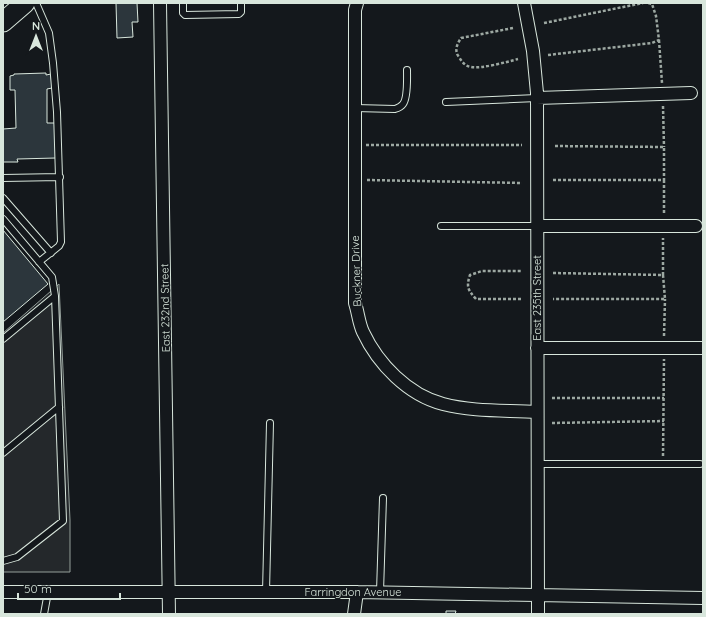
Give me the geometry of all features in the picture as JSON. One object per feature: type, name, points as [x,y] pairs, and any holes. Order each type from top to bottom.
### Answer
[{"type":"main road","points":[[3,22],[25,3]]},
{"type":"street","name":"East 232nd Street","points":[[160,3],[169,614]]},
{"type":"street","name":"Buckner Drive","points":[[358,3],[355,10],[355,303],[362,332],[383,364],[416,394],[442,404],[468,408],[537,412]]},
{"type":"street","name":"East 235th Street","points":[[524,3],[533,51],[537,98],[538,614]]},
{"type":"street","points":[[537,98],[691,92]]},
{"type":"street","points":[[537,226],[696,226]]},
{"type":"street","points":[[537,348],[702,348]]},
{"type":"street","name":"Farringdon Avenue","points":[[3,592],[380,592],[703,598]]},
{"type":"street","points":[[354,614],[357,592]]},
{"type":"lane","points":[[36,3],[49,34],[57,112],[61,242],[59,246],[39,262]]},
{"type":"lane","points":[[183,3],[183,13],[185,15],[239,14],[241,12],[241,3]]},
{"type":"lane","points":[[355,108],[394,109],[400,107],[406,99],[407,70]]},
{"type":"lane","points":[[446,102],[537,98]]},
{"type":"lane","points":[[3,178],[60,177]]},
{"type":"lane","points":[[3,198],[51,253]]},
{"type":"lane","points":[[3,218],[52,277],[55,296],[63,521],[17,557],[3,561]]},
{"type":"lane","points":[[441,226],[537,226]]},
{"type":"lane","points":[[3,339],[55,296]]},
{"type":"lane","points":[[3,453],[59,407]]},
{"type":"lane","points":[[266,592],[270,423]]},
{"type":"lane","points":[[538,464],[700,464]]},
{"type":"lane","points":[[380,592],[383,498]]},
{"type":"lane","points":[[44,614],[48,592]]},
{"type":"path","points":[[544,24],[644,3]]},
{"type":"path","points":[[548,55],[659,40],[656,16],[652,4],[648,3]]},
{"type":"path","points":[[513,28],[461,38],[456,45],[456,54],[464,64],[471,67],[496,64],[518,59]]},
{"type":"path","points":[[365,145],[522,146]]},
{"type":"path","points":[[553,146],[664,147],[664,180],[553,180]]},
{"type":"path","points":[[365,180],[522,183]]},
{"type":"path","points":[[521,271],[482,271],[470,275],[467,283],[470,292],[476,300],[521,300]]},
{"type":"path","points":[[552,273],[663,275],[665,299],[663,459]]},
{"type":"path","points":[[552,300],[665,299]]},
{"type":"path","points":[[552,398],[664,398]]},
{"type":"path","points":[[552,423],[664,422]]},
{"type":"shaded area","points":[[59,284],[70,520],[70,572],[3,572],[3,333]]},
{"type":"building","points":[[116,3],[137,3],[138,22],[132,22],[133,37],[117,38]]},
{"type":"building","points":[[46,73],[46,75],[51,74],[52,88],[47,89],[47,123],[55,123],[56,158],[17,159],[18,162],[3,162],[3,129],[16,128],[15,90],[10,90],[10,76],[14,74]]},
{"type":"building","points":[[3,230],[48,284],[3,322]]},
{"type":"building","points":[[446,611],[456,611],[455,614],[446,614]]}]
